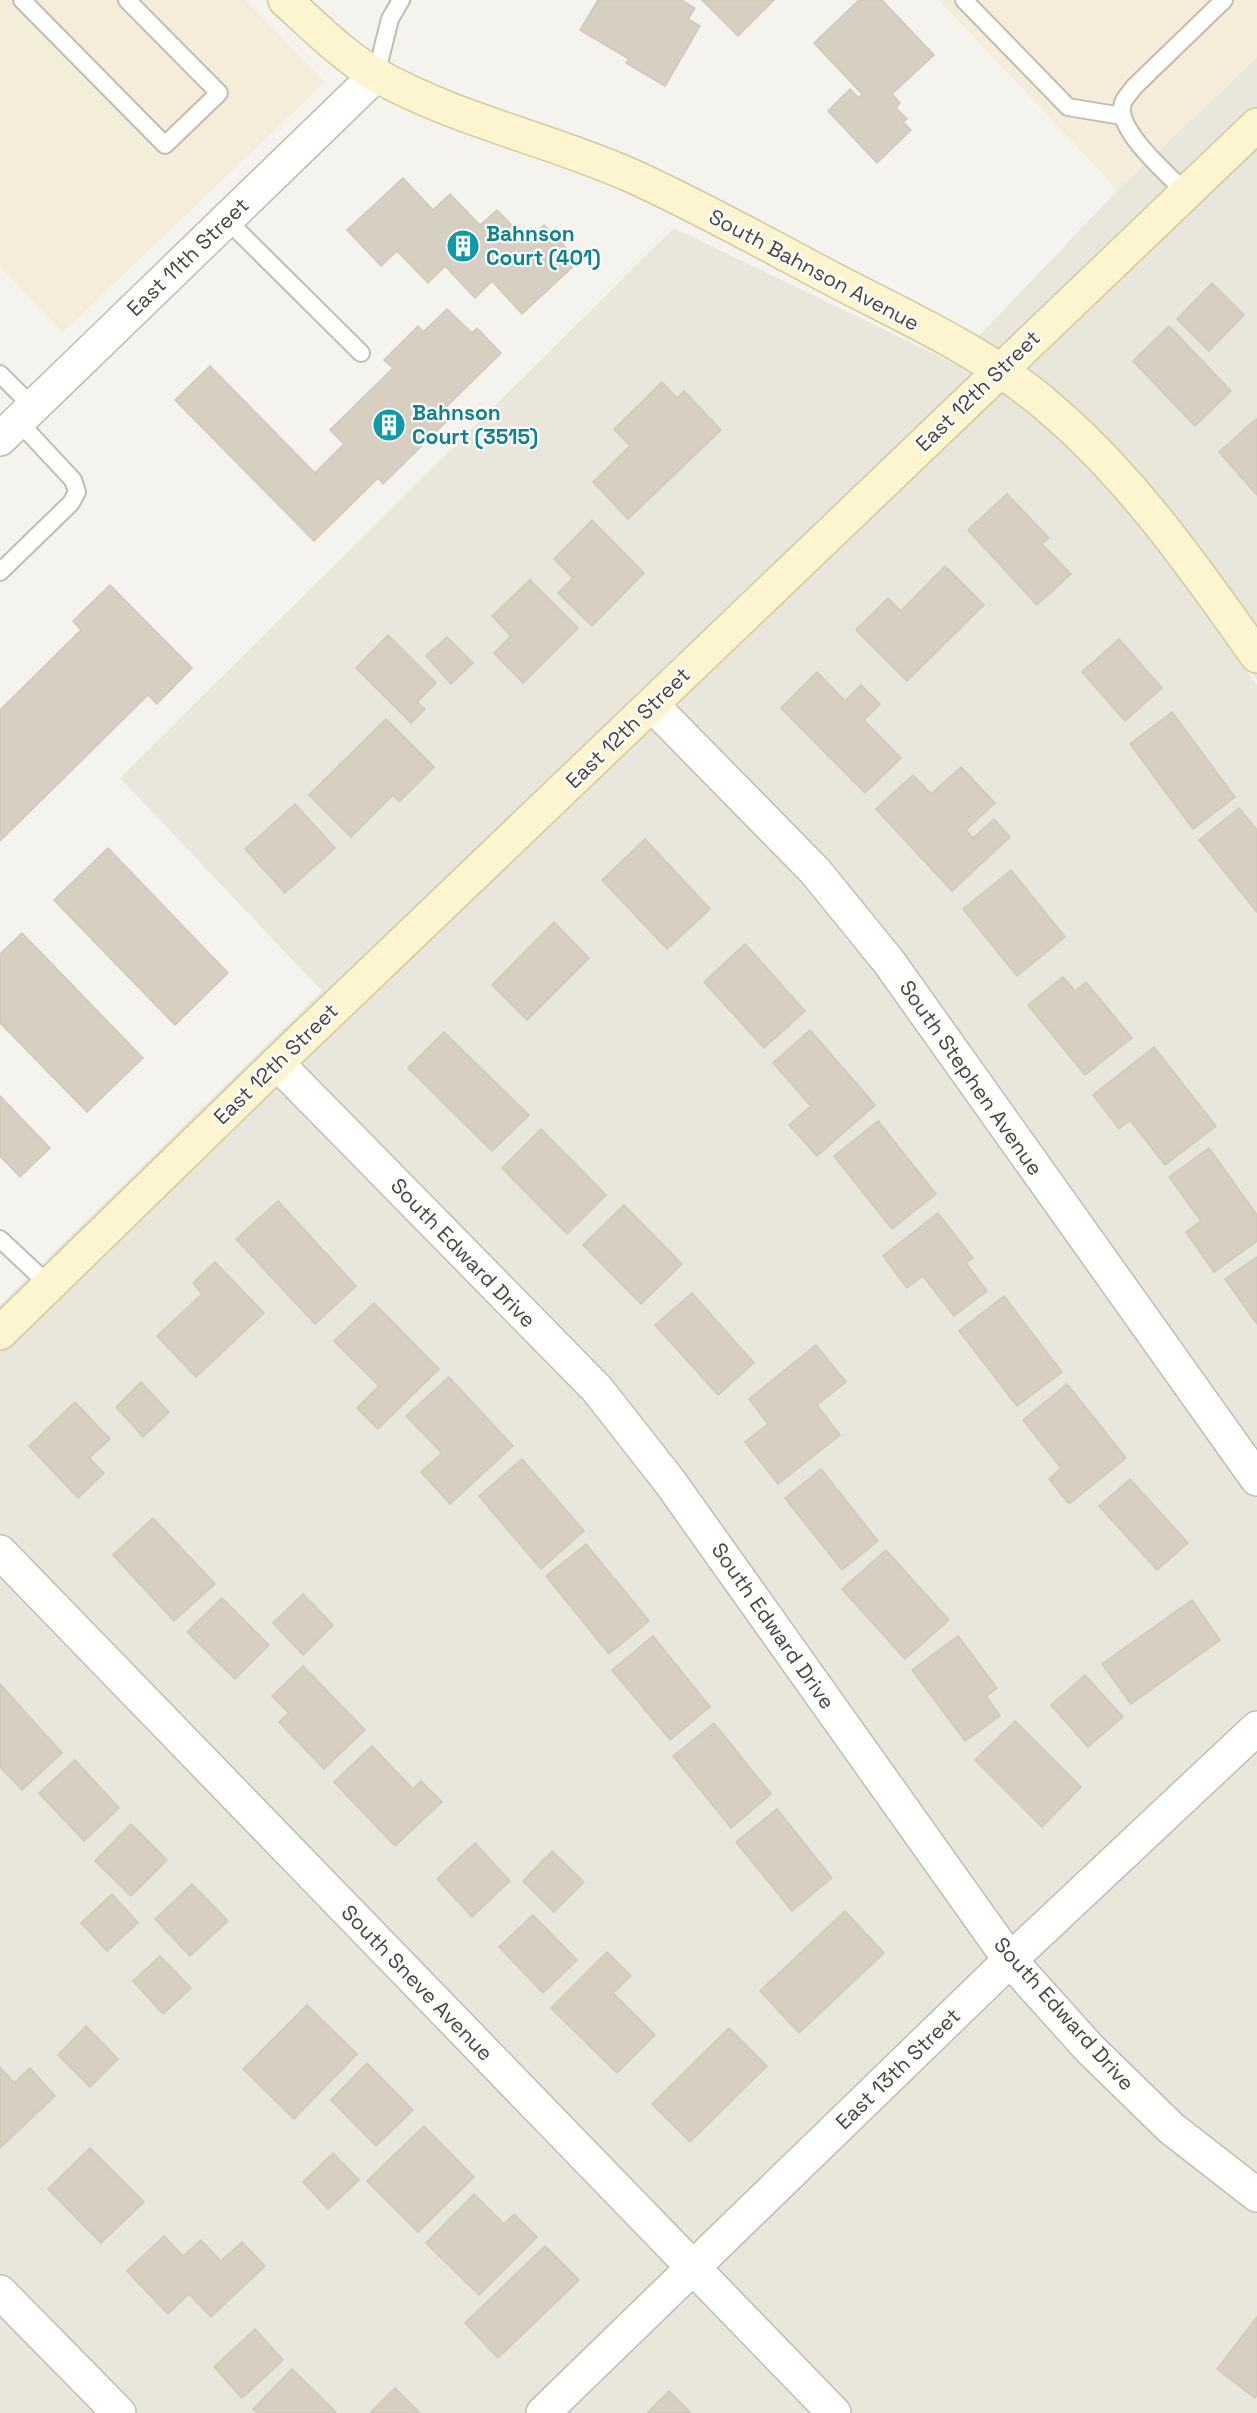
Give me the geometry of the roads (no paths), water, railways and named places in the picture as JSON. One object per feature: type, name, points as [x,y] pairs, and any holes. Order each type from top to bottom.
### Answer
[{"type":"street","name":"South Bahnson Avenue","points":[[285,0],[376,75],[467,115],[628,175],[694,206],[1000,370],[1046,404],[1090,447],[1155,519],[1201,577],[1257,656]]},
{"type":"street","name":"East 11th Street","points":[[17,423],[376,75]]},
{"type":"street","name":"East 12th Street","points":[[0,1333],[277,1063],[1257,124]]},
{"type":"street","name":"South Stephen Avenue","points":[[652,705],[815,871],[889,962],[1257,1479]]},
{"type":"street","name":"South Edward Drive","points":[[277,1063],[597,1389],[670,1482],[1010,1960],[1089,2048],[1171,2128],[1257,2195]]},
{"type":"street","name":"South Sneve Avenue","points":[[0,1552],[834,2413]]},
{"type":"street","name":"East 13th Street","points":[[543,2413],[1010,1960],[1257,1728]]},
{"type":"street","points":[[0,2292],[119,2413]]},
{"type":"lane","points":[[22,0],[165,145],[219,93],[126,0]]},
{"type":"lane","points":[[376,75],[390,19],[401,0]]},
{"type":"lane","points":[[964,0],[1068,107],[1122,116]]},
{"type":"lane","points":[[1186,193],[1128,131],[1122,116],[1123,102],[1134,87],[1224,0]]},
{"type":"lane","points":[[227,220],[361,353]]},
{"type":"lane","points":[[0,374],[17,423],[73,480],[77,492],[71,503],[0,572]]},
{"type":"lane","points":[[0,1239],[49,1285]]},
{"type":"place","name":"Bahnson Court (401)","points":[[463,246]]},
{"type":"place","name":"Bahnson Court (3515)","points":[[389,425]]}]
